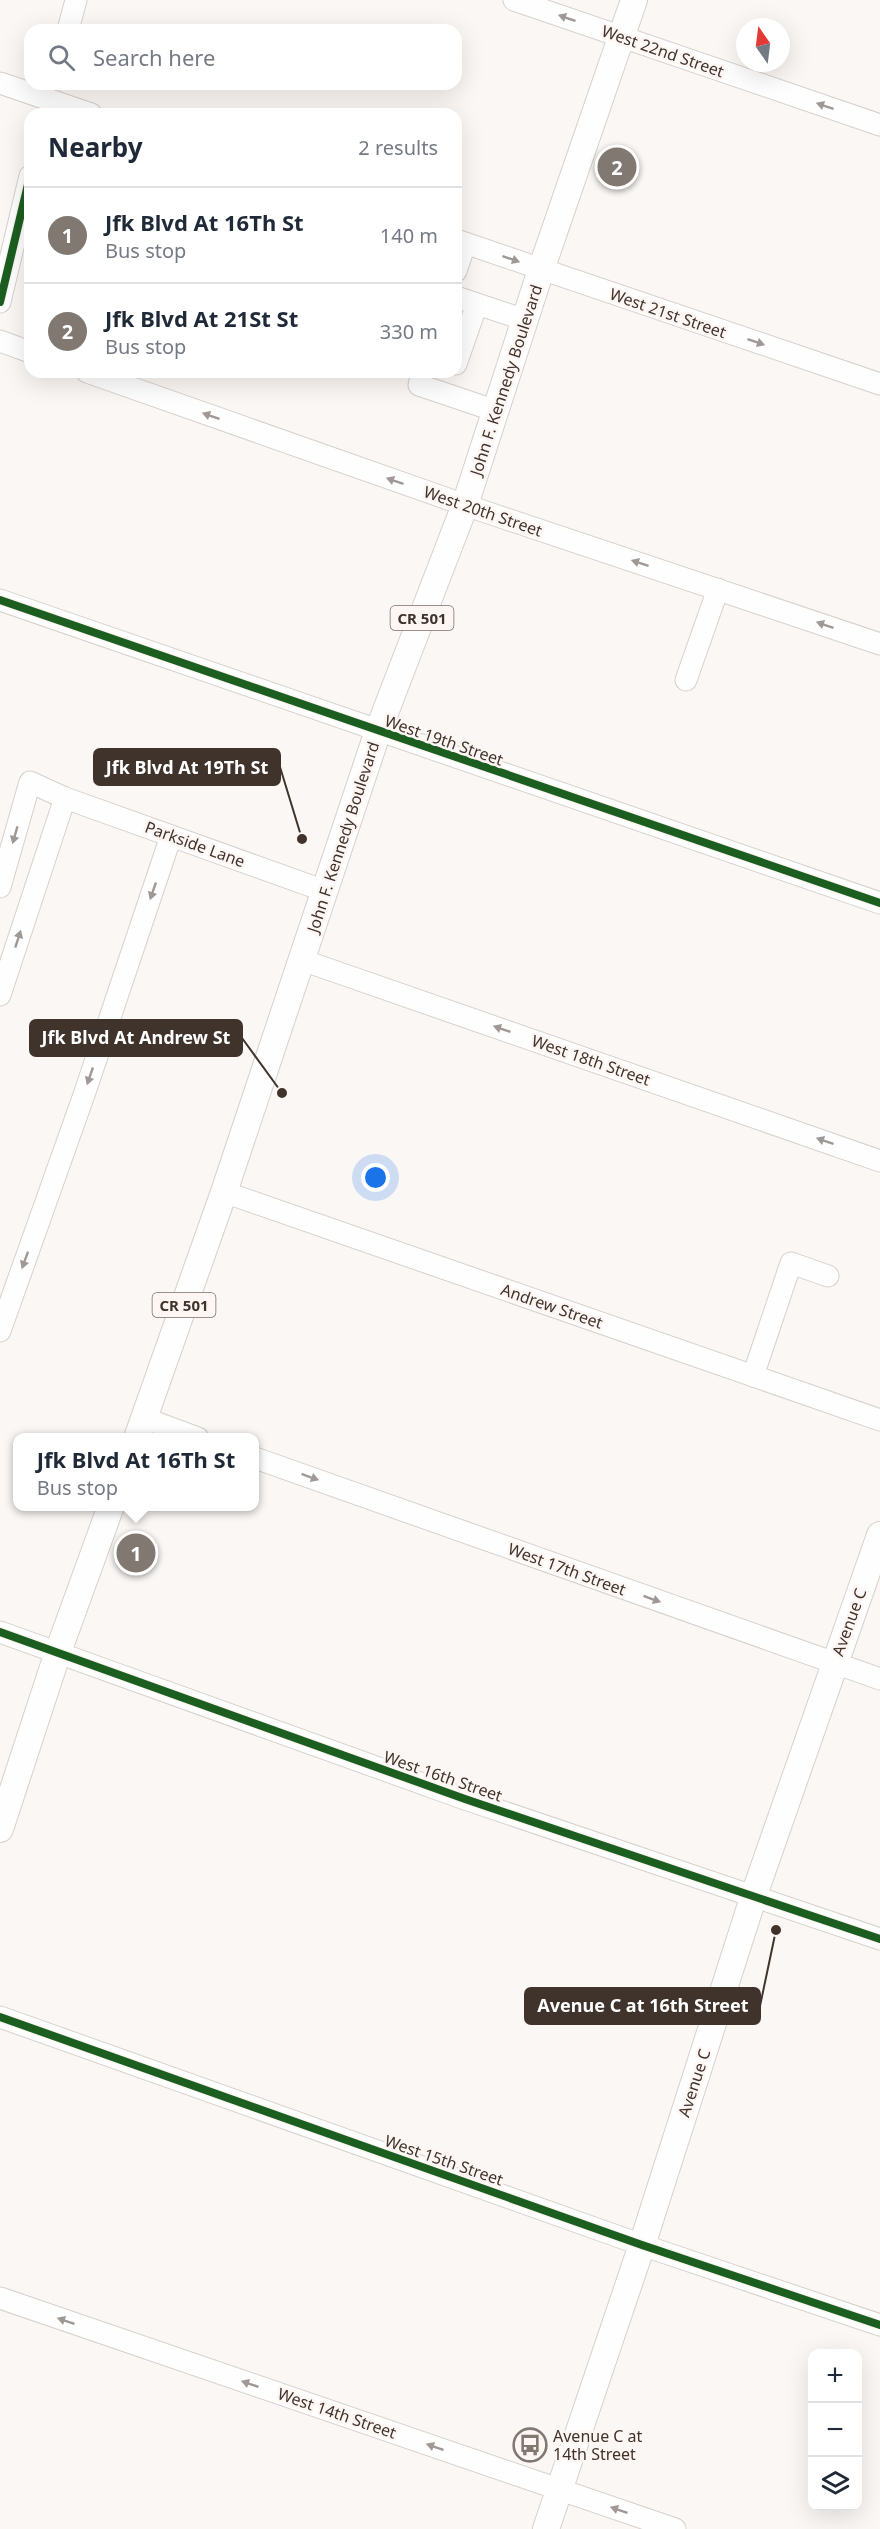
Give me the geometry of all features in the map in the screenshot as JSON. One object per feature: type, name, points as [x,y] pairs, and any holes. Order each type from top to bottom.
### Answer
[{"type":"main road","name":"John F. Kennedy Boulevard","points":[[140,1428],[224,1192],[378,731],[465,505],[541,270],[634,0]]},
{"type":"main road","points":[[0,1829],[58,1652],[109,1511]]},
{"type":"main road","name":"Avenue C","points":[[546,2529],[642,2244],[754,1895],[880,1535]]},
{"type":"street","points":[[70,24],[76,0]]},
{"type":"street","name":"West 22nd Street","points":[[514,0],[880,125]]},
{"type":"street","points":[[0,83],[75,108]]},
{"type":"street","points":[[0,302],[24,201]]},
{"type":"street","name":"West 21st Street","points":[[462,242],[880,384]]},
{"type":"street","points":[[462,299],[525,320]]},
{"type":"street","points":[[462,347],[477,304]]},
{"type":"street","points":[[0,341],[24,350]]},
{"type":"street","name":"West 20th Street","points":[[104,378],[465,505],[880,644]]},
{"type":"street","points":[[421,378],[446,394],[496,411]]},
{"type":"street","points":[[446,394],[451,378]]},
{"type":"street","points":[[686,681],[718,589]]},
{"type":"street","name":"West 19th Street","points":[[0,600],[880,903]]},
{"type":"street","name":"Parkside Lane","points":[[0,887],[30,782],[65,798],[325,891]]},
{"type":"street","points":[[0,995],[65,798]]},
{"type":"street","points":[[0,1331],[85,1092],[171,836]]},
{"type":"street","name":"West 18th Street","points":[[302,960],[880,1161]]},
{"type":"street","name":"Andrew Street","points":[[224,1192],[880,1420]]},
{"type":"street","points":[[753,1376],[791,1263],[828,1276]]},
{"type":"street","points":[[140,1428],[172,1433]]},
{"type":"street","name":"West 17th Street","points":[[259,1459],[880,1679]]},
{"type":"street","name":"West 16th Street","points":[[0,1632],[465,1798],[880,1939]]},
{"type":"street","name":"West 15th Street","points":[[0,2017],[642,2244],[880,2325]]},
{"type":"street","name":"West 14th Street","points":[[0,2298],[675,2529]]},
{"type":"cycle path","points":[[0,302],[24,201]]},
{"type":"cycle path","points":[[0,600],[880,903]]},
{"type":"cycle path","points":[[0,1632],[465,1799],[880,1939]]},
{"type":"cycle path","points":[[0,2017],[642,2245],[880,2325]]},
{"type":"place","name":"Jfk Blvd At 21St St","points":[[617,167]]},
{"type":"place","name":"Jfk Blvd At 19Th St","points":[[302,839]]},
{"type":"place","name":"Jfk Blvd At Andrew St","points":[[282,1093]]},
{"type":"place","name":"Jfk Blvd At 16Th St","points":[[136,1553]]},
{"type":"place","name":"Avenue C at 16th Street","points":[[776,1930]]},
{"type":"place","name":"Avenue C at 14th Street","points":[[530,2445]]}]
